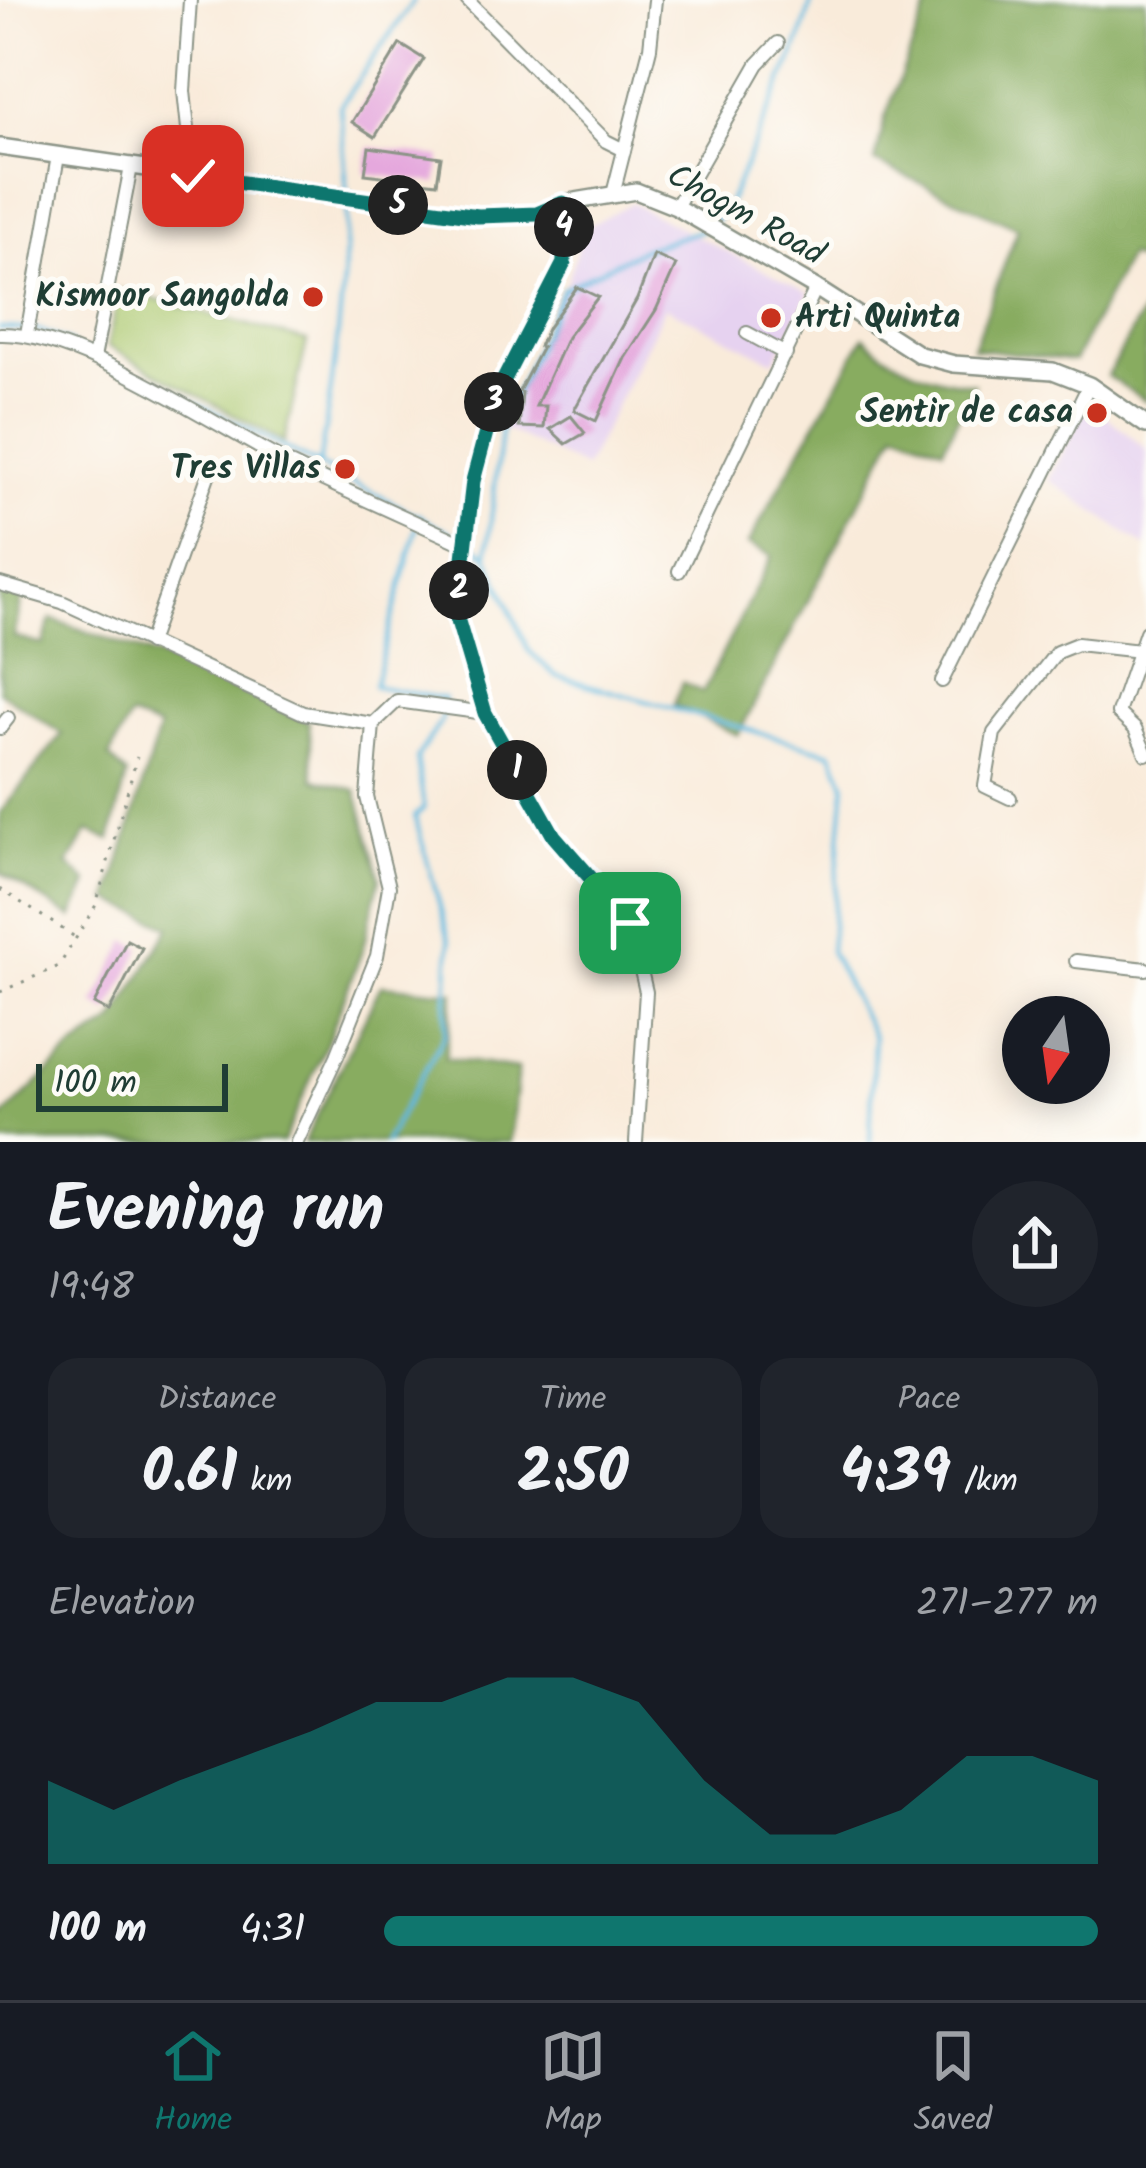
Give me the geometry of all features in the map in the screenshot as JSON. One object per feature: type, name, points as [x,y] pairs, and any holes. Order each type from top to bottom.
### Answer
[{"type":"main road","name":"Chogm Road","points":[[0,147],[478,216],[537,214],[563,203],[636,191],[676,207],[920,355],[955,364],[1053,371],[1089,385],[1146,425]]},
{"type":"street","points":[[190,0],[184,91],[193,176]]},
{"type":"street","points":[[466,0],[606,141],[624,150]]},
{"type":"street","points":[[613,194],[650,48],[655,0]]},
{"type":"street","points":[[676,207],[758,64],[778,43]]},
{"type":"street","points":[[27,334],[58,156]]},
{"type":"street","points":[[94,358],[131,167]]},
{"type":"street","points":[[563,203],[564,263],[496,395],[473,481],[457,618],[485,713],[554,836],[630,923],[646,992],[636,1142]]},
{"type":"street","points":[[680,571],[816,288]]},
{"type":"street","points":[[747,333],[786,354]]},
{"type":"street","points":[[0,334],[27,334],[94,358],[293,465],[463,544]]},
{"type":"street","points":[[941,681],[1089,385]]},
{"type":"street","points":[[149,643],[209,473]]},
{"type":"street","points":[[0,584],[62,602],[303,713],[373,724]]},
{"type":"street","points":[[1146,632],[1118,712],[1136,729],[1146,754]]},
{"type":"street","points":[[1010,799],[985,786],[994,733],[1057,652],[1077,644],[1140,650]]},
{"type":"street","points":[[297,1142],[377,956],[389,887],[367,797],[373,724],[397,701],[485,713]]},
{"type":"street","points":[[1076,961],[1146,969]]},
{"type":"path","points":[[0,992],[59,966],[96,904],[137,757]]},
{"type":"path","points":[[0,890],[76,938]]},
{"type":"shaded area","points":[[631,203],[809,293],[774,361],[665,307],[585,468],[500,427],[563,293],[585,228]]},
{"type":"shaded area","points":[[1089,402],[1146,449],[1146,547],[1049,480]]},
{"type":"green space","points":[[930,0],[1146,0],[1146,263],[1128,256],[1074,361],[973,348],[1018,228],[875,162],[885,118]]},
{"type":"green space","points":[[120,290],[307,341],[284,442],[107,346]]},
{"type":"green space","points":[[1146,306],[1146,401],[1107,376]]},
{"type":"green space","points":[[864,337],[915,370],[974,384],[943,448],[897,430],[738,735],[674,705],[682,682],[703,692],[772,556],[748,544]]},
{"type":"green space","points":[[0,592],[22,597],[14,637],[43,645],[51,619],[157,656],[309,722],[314,779],[356,790],[380,878],[362,951],[283,1142],[0,1142],[0,1120],[73,1049],[114,1021],[170,927],[109,900],[159,728],[130,717],[109,757],[127,775],[110,840],[88,831],[68,864],[88,883],[72,918],[0,872],[0,813],[62,734],[0,692]]},
{"type":"green space","points":[[381,985],[454,992],[445,1058],[518,1069],[510,1142],[304,1142]]},
{"type":"building","points":[[400,44],[424,59],[375,137],[352,122]]},
{"type":"building","points":[[369,147],[441,157],[437,183],[365,174]]},
{"type":"building","points":[[654,255],[676,265],[596,421],[574,410],[637,299]]},
{"type":"building","points":[[577,287],[598,297],[567,337],[536,406],[546,406],[544,428],[519,427],[519,391],[548,327]]},
{"type":"building","points":[[571,416],[585,433],[566,444],[550,429]]},
{"type":"building","points":[[127,940],[142,948],[109,1012],[94,1004]]},
{"type":"waterway","points":[[347,193],[340,106],[414,0]]},
{"type":"waterway","points":[[714,221],[725,211],[800,40],[812,0]]},
{"type":"waterway","points":[[319,464],[338,334],[347,204]]},
{"type":"waterway","points":[[705,229],[643,249],[563,289],[502,423],[487,555],[528,650],[556,676],[832,753],[845,784],[830,951],[874,1038],[870,1142]]},
{"type":"waterway","points":[[0,328],[39,330],[71,343]]},
{"type":"waterway","points":[[157,383],[452,533]]},
{"type":"waterway","points":[[385,1142],[445,1034],[450,943],[415,816],[424,808],[417,758],[441,721],[444,699],[374,686],[420,515]]},
{"type":"waterway","points":[[467,542],[487,555]]},
{"type":"place","name":"Kismoor Sangolda","points":[[313,297]]},
{"type":"place","name":"Arti Quinta","points":[[771,318]]},
{"type":"place","name":"Sentir de casa","points":[[1097,413]]},
{"type":"place","name":"Tres Villas","points":[[345,469]]},
{"type":"route","points":[[193,176],[478,216],[537,214],[563,203],[564,263],[496,395],[473,481],[457,618],[485,713],[554,836],[630,923]]}]
